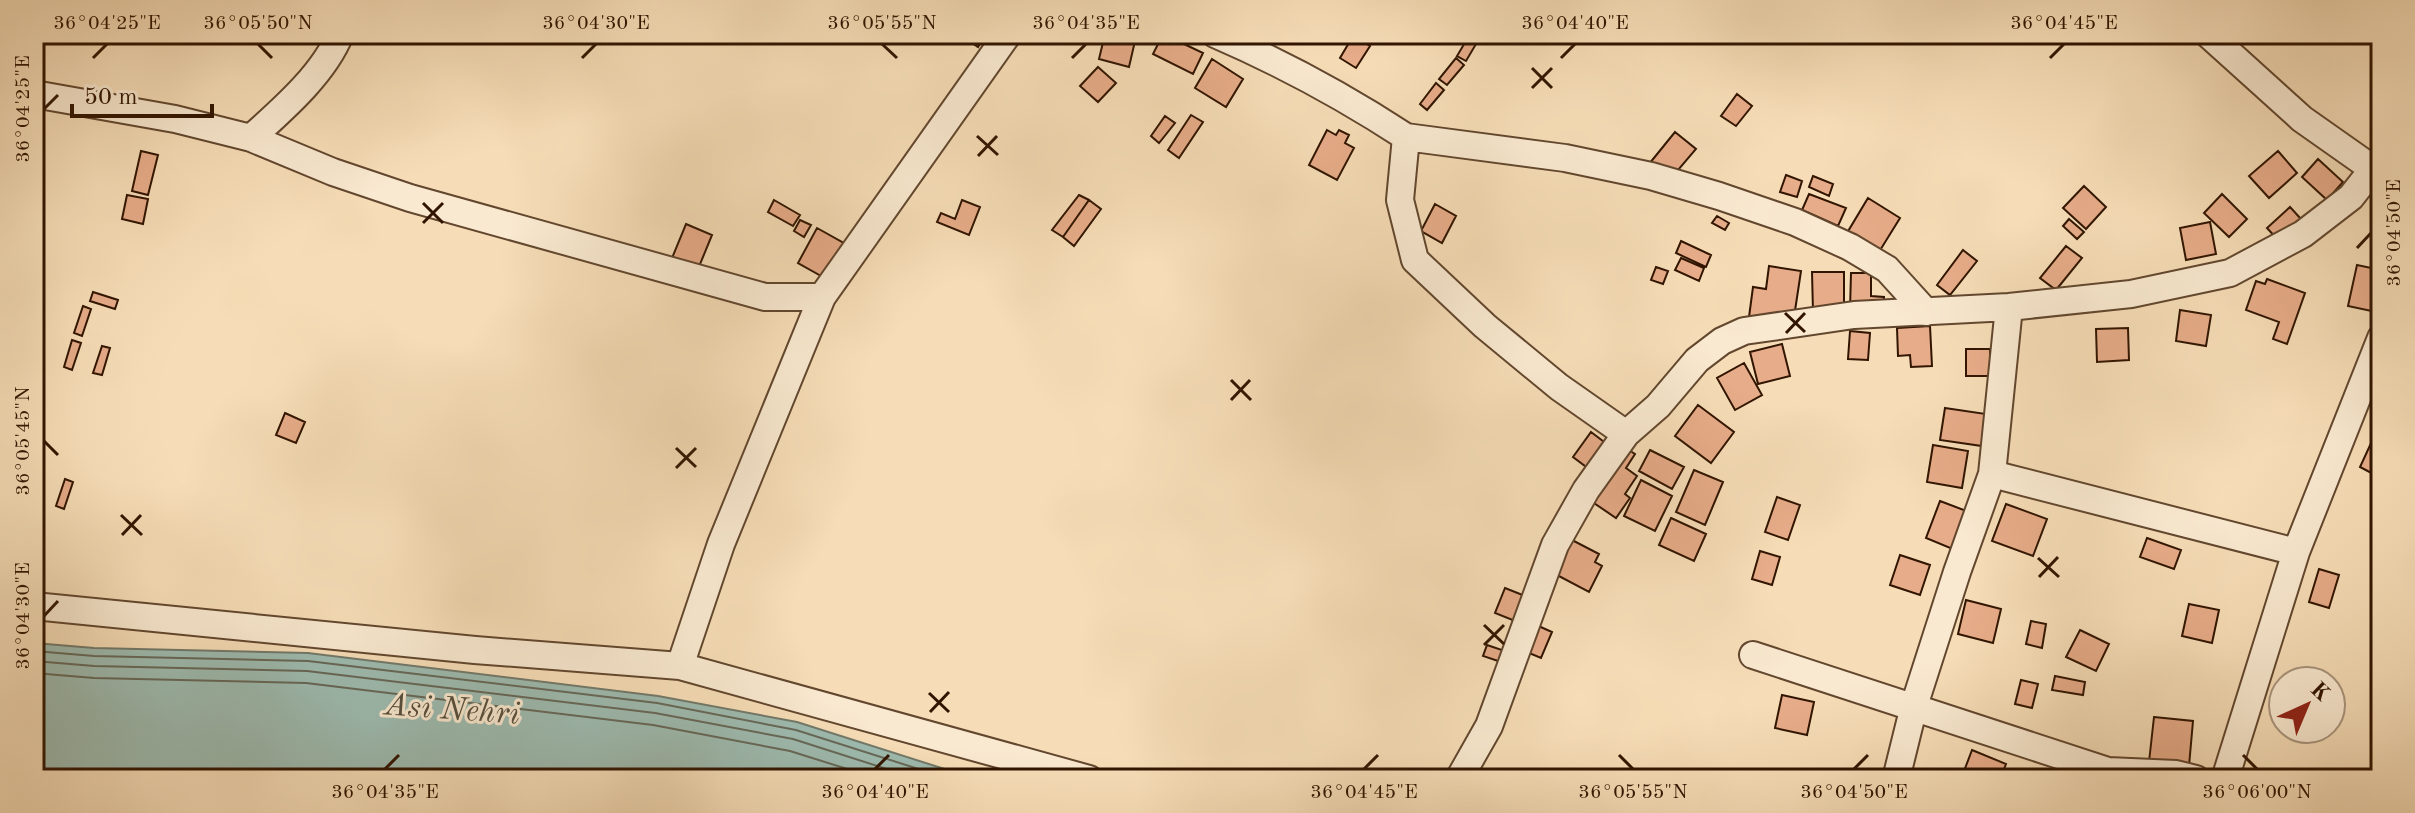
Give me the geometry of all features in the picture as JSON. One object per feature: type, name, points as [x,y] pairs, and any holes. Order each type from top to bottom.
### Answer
[{"type":"street","points":[[251,138],[291,103],[335,46],[340,34]]},
{"type":"street","points":[[680,666],[721,544],[822,297],[1008,34]]},
{"type":"street","points":[[1215,34],[1352,101],[1406,137],[1565,158],[1651,176],[1795,222],[1850,247],[1887,269],[1926,312]]},
{"type":"street","points":[[1459,779],[1489,726],[1555,545],[1586,490],[1626,434],[1658,406],[1697,360],[1722,341],[1744,331],[1854,315],[2009,307],[2131,294],[2230,273],[2303,234],[2351,197],[2377,169],[2302,119],[2208,34]]},
{"type":"street","points":[[34,94],[175,119],[251,138],[333,172],[410,198],[765,297],[822,297]]},
{"type":"street","points":[[1406,137],[1400,200],[1415,260],[1485,326],[1559,387],[1626,434]]},
{"type":"street","points":[[1896,779],[1914,706],[1992,474],[2009,307]]},
{"type":"street","points":[[2225,779],[2296,552],[2381,338]]},
{"type":"street","points":[[1992,474],[2296,552]]},
{"type":"street","points":[[34,606],[475,650],[680,666],[1089,779]]},
{"type":"street","points":[[1753,655],[2108,771],[2176,774],[2196,779]]},
{"type":"water","name":"Asi Nehri","points":[[34,643],[94,648],[308,653],[658,696],[797,722],[976,779],[330,779],[224,776],[34,779]]},
{"type":"building","points":[[959,34],[986,34],[978,47]]},
{"type":"building","points":[[1105,34],[1135,41],[1129,67],[1099,59]]},
{"type":"building","points":[[1163,34],[1203,53],[1193,74],[1153,54]]},
{"type":"building","points":[[1470,34],[1479,39],[1466,61],[1457,56]]},
{"type":"building","points":[[1353,36],[1370,46],[1356,68],[1340,58]]},
{"type":"building","points":[[1456,58],[1464,65],[1447,85],[1439,79]]},
{"type":"building","points":[[1212,59],[1243,79],[1226,107],[1195,88]]},
{"type":"building","points":[[1098,67],[1116,83],[1098,102],[1080,86]]},
{"type":"building","points":[[1436,83],[1444,90],[1427,110],[1420,104]]},
{"type":"building","points":[[1737,94],[1752,106],[1736,126],[1721,116]]},
{"type":"building","points":[[1191,115],[1203,122],[1179,158],[1168,150]]},
{"type":"building","points":[[1165,116],[1175,123],[1159,143],[1151,136]]},
{"type":"building","points":[[1327,130],[1336,135],[1339,130],[1349,135],[1345,143],[1354,148],[1337,180],[1309,165]]},
{"type":"building","points":[[1675,132],[1696,149],[1673,176],[1645,169]]},
{"type":"building","points":[[141,151],[158,155],[148,195],[132,191]]},
{"type":"building","points":[[2278,151],[2297,173],[2269,198],[2249,176]]},
{"type":"building","points":[[2318,159],[2343,182],[2327,200],[2302,177]]},
{"type":"building","points":[[1786,175],[1802,181],[1797,197],[1780,192]]},
{"type":"building","points":[[1813,176],[1833,184],[1829,196],[1809,187]]},
{"type":"building","points":[[2084,186],[2106,207],[2086,229],[2063,208]]},
{"type":"building","points":[[1809,194],[1846,208],[1838,226],[1802,210]]},
{"type":"building","points":[[2222,194],[2247,219],[2229,237],[2204,213]]},
{"type":"building","points":[[127,195],[148,199],[143,224],[122,219]]},
{"type":"building","points":[[1079,195],[1089,200],[1063,237],[1052,230]]},
{"type":"building","points":[[1868,198],[1900,218],[1879,252],[1847,233]]},
{"type":"building","points":[[774,200],[800,215],[793,226],[768,212]]},
{"type":"building","points":[[962,200],[980,207],[969,235],[937,222],[941,213],[955,219]]},
{"type":"building","points":[[1089,200],[1101,209],[1074,246],[1063,237]]},
{"type":"building","points":[[1435,204],[1456,216],[1442,243],[1421,231]]},
{"type":"building","points":[[2290,207],[2301,219],[2278,240],[2267,228]]},
{"type":"building","points":[[1717,216],[1729,223],[1725,230],[1712,223]]},
{"type":"building","points":[[2069,219],[2084,232],[2077,239],[2063,226]]},
{"type":"building","points":[[800,220],[811,225],[804,237],[794,231]]},
{"type":"building","points":[[2210,222],[2216,254],[2186,260],[2180,228]]},
{"type":"building","points":[[686,224],[712,235],[696,274],[670,263]]},
{"type":"building","points":[[817,228],[849,246],[830,281],[798,263]]},
{"type":"building","points":[[1681,241],[1711,255],[1706,267],[1676,253]]},
{"type":"building","points":[[2066,246],[2082,258],[2056,290],[2040,278]]},
{"type":"building","points":[[1963,250],[1977,261],[1950,295],[1937,285]]},
{"type":"building","points":[[1681,258],[1704,268],[1699,281],[1675,270]]},
{"type":"building","points":[[2357,265],[2381,270],[2381,313],[2348,306]]},
{"type":"building","points":[[1769,266],[1801,271],[1793,324],[1749,317],[1753,287],[1766,289]]},
{"type":"building","points":[[1656,267],[1668,271],[1663,284],[1651,280]]},
{"type":"building","points":[[1812,272],[1844,272],[1844,312],[1813,312]]},
{"type":"building","points":[[1851,273],[1871,273],[1871,296],[1884,297],[1883,311],[1850,310]]},
{"type":"building","points":[[2267,279],[2305,293],[2287,344],[2273,339],[2279,322],[2246,310],[2256,281],[2265,284]]},
{"type":"building","points":[[93,292],[118,300],[115,309],[90,301]]},
{"type":"building","points":[[83,306],[91,309],[82,336],[74,333]]},
{"type":"building","points":[[2180,310],[2211,315],[2206,346],[2176,341]]},
{"type":"building","points":[[1930,326],[1932,366],[1911,367],[1910,355],[1898,356],[1897,328]]},
{"type":"building","points":[[2128,328],[2129,360],[2097,362],[2096,329]]},
{"type":"building","points":[[1850,331],[1870,333],[1868,360],[1848,359]]},
{"type":"building","points":[[72,340],[81,343],[72,370],[64,367]]},
{"type":"building","points":[[1782,344],[1790,376],[1758,384],[1750,352]]},
{"type":"building","points":[[102,346],[110,348],[102,375],[93,373]]},
{"type":"building","points":[[1966,349],[1990,349],[1990,376],[1966,376]]},
{"type":"building","points":[[1744,363],[1762,395],[1735,410],[1717,378]]},
{"type":"building","points":[[1698,405],[1734,432],[1711,463],[1675,436]]},
{"type":"building","points":[[1945,408],[1986,414],[1982,446],[1940,440]]},
{"type":"building","points":[[285,413],[305,422],[296,443],[276,435]]},
{"type":"building","points":[[2378,428],[2381,429],[2381,478],[2360,467]]},
{"type":"building","points":[[1591,432],[1612,448],[1593,472],[1573,457]]},
{"type":"building","points":[[1933,445],[1968,451],[1962,488],[1927,482]]},
{"type":"building","points":[[1624,447],[1635,454],[1626,468],[1637,476],[1625,494],[1630,498],[1616,518],[1588,499]]},
{"type":"building","points":[[1650,450],[1684,467],[1672,489],[1639,471]]},
{"type":"building","points":[[1694,470],[1723,482],[1705,525],[1676,512]]},
{"type":"building","points":[[65,479],[73,482],[64,509],[56,506]]},
{"type":"building","points":[[1641,480],[1672,496],[1655,531],[1624,516]]},
{"type":"building","points":[[1777,497],[1800,505],[1788,540],[1765,532]]},
{"type":"building","points":[[1940,501],[1969,512],[1955,550],[1926,538]]},
{"type":"building","points":[[2006,504],[2047,519],[2033,556],[1992,541]]},
{"type":"building","points":[[1671,518],[1706,534],[1694,561],[1659,545]]},
{"type":"building","points":[[2147,538],[2181,550],[2174,569],[2140,557]]},
{"type":"building","points":[[1572,540],[1599,554],[1595,562],[1602,566],[1589,592],[1555,574]]},
{"type":"building","points":[[1760,551],[1780,557],[1772,585],[1752,579]]},
{"type":"building","points":[[1900,555],[1930,565],[1920,595],[1890,585]]},
{"type":"building","points":[[2319,569],[2339,575],[2329,608],[2309,602]]},
{"type":"building","points":[[1505,588],[1530,598],[1520,623],[1495,613]]},
{"type":"building","points":[[1966,600],[2001,609],[1993,643],[1958,634]]},
{"type":"building","points":[[2189,604],[2219,610],[2212,643],[2182,636]]},
{"type":"building","points":[[2031,621],[2046,624],[2042,648],[2026,644]]},
{"type":"building","points":[[1534,624],[1552,632],[1541,658],[1522,650]]},
{"type":"building","points":[[2080,630],[2109,644],[2096,671],[2066,657]]},
{"type":"building","points":[[1487,645],[1505,651],[1501,662],[1483,656]]},
{"type":"building","points":[[2055,676],[2085,682],[2083,695],[2052,690]]},
{"type":"building","points":[[2021,680],[2038,684],[2032,708],[2015,704]]},
{"type":"building","points":[[1782,695],[1814,702],[1807,735],[1775,728]]},
{"type":"building","points":[[2154,717],[2193,721],[2189,766],[2149,762]]},
{"type":"building","points":[[1972,750],[2006,764],[2000,779],[1961,779]]}]
